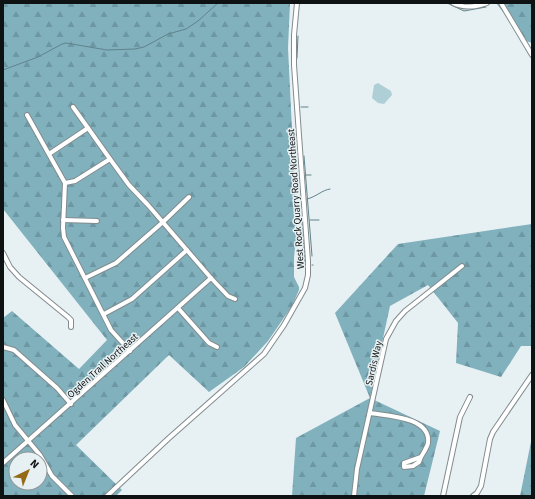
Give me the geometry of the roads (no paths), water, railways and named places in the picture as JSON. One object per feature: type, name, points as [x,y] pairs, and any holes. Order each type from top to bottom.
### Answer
[{"type":"street","name":"West Rock Quarry Road Northeast","points":[[111,496],[169,438],[260,358],[284,325],[306,286],[308,261],[294,57],[297,3]]},
{"type":"street","points":[[453,3],[466,7],[474,7],[487,3]]},
{"type":"street","points":[[500,3],[532,54]]},
{"type":"street","points":[[73,107],[129,185],[211,278],[228,296],[235,299]]},
{"type":"street","points":[[27,115],[65,183],[64,237],[111,330],[130,351]]},
{"type":"street","points":[[49,154],[88,128]]},
{"type":"street","points":[[65,183],[75,181],[110,160]]},
{"type":"street","points":[[85,278],[116,263],[189,197]]},
{"type":"street","points":[[64,220],[97,221]]},
{"type":"street","points":[[104,314],[132,299],[187,250]]},
{"type":"street","points":[[3,253],[10,267],[19,278],[71,320],[70,327]]},
{"type":"street","name":"Sardis Way","points":[[354,496],[357,469],[386,339],[396,321],[405,311],[462,266]]},
{"type":"street","name":"Ogden Trail Northeast","points":[[3,464],[211,278]]},
{"type":"street","points":[[178,308],[209,343],[218,347]]},
{"type":"street","points":[[3,347],[14,350],[19,354],[71,404]]},
{"type":"street","points":[[473,496],[477,493],[480,486],[490,439],[493,432],[532,375]]},
{"type":"street","points":[[445,496],[460,418],[470,397]]},
{"type":"street","points":[[3,400],[15,425],[40,455],[52,476],[72,496]]},
{"type":"street","points":[[370,413],[411,420],[421,425],[427,432],[428,444],[420,457]]},
{"type":"street","name":"West Rock Quarry Road Northeast","points":[[108,496],[120,486]]},
{"type":"street","points":[[63,496],[67,491]]},
{"type":"waterway","points":[[3,70],[38,57],[66,43],[107,50],[135,49],[144,47],[168,34],[186,29],[198,21],[218,3]]},
{"type":"waterway","points":[[447,3],[464,11],[486,7]]},
{"type":"waterway","points":[[297,58],[298,36]]},
{"type":"waterway","points":[[301,107],[308,107]]},
{"type":"waterway","points":[[304,156],[312,256]]},
{"type":"waterway","points":[[306,175],[311,175]]},
{"type":"waterway","points":[[307,199],[330,189]]},
{"type":"waterway","points":[[300,210],[305,262]]},
{"type":"waterway","points":[[310,220],[319,220]]}]
